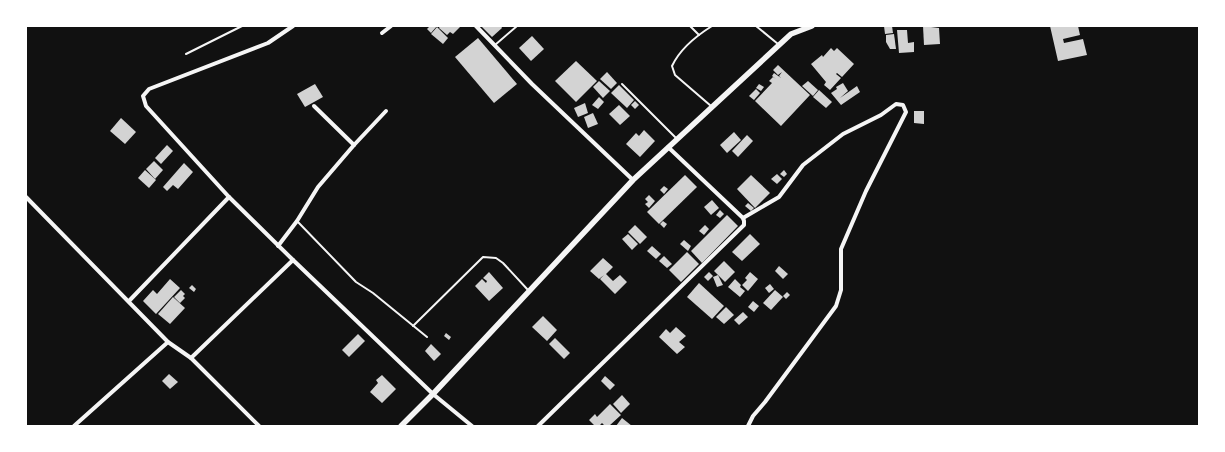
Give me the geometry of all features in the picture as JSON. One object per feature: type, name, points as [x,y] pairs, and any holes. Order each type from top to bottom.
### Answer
[{"type":"street","points":[[293,26],[268,43],[158,84],[149,89],[143,96],[146,106],[229,197],[292,260],[433,394],[472,426]]},
{"type":"street","points":[[382,33],[391,26]]},
{"type":"street","points":[[476,26],[532,84],[633,180]]},
{"type":"street","points":[[401,426],[433,394],[633,180],[791,34],[812,26]]},
{"type":"street","points":[[743,218],[779,197],[803,165],[843,134],[881,115],[896,104],[903,105],[906,112],[866,191],[841,249],[841,290],[836,306],[753,416],[748,426]]},
{"type":"street","points":[[314,106],[354,145]]},
{"type":"street","points":[[278,246],[297,221],[318,187],[386,111]]},
{"type":"street","points":[[538,426],[744,225],[743,218],[668,147]]},
{"type":"street","points":[[26,197],[168,342],[191,358],[257,425]]},
{"type":"street","points":[[128,301],[229,197]]},
{"type":"street","points":[[191,358],[292,260]]},
{"type":"street","points":[[74,426],[168,342]]},
{"type":"lane","points":[[186,54],[242,26]]},
{"type":"lane","points":[[495,45],[517,26]]},
{"type":"lane","points":[[690,26],[699,35]]},
{"type":"lane","points":[[712,26],[699,35],[676,58],[672,66],[675,75],[712,107]]},
{"type":"lane","points":[[756,26],[780,45]]},
{"type":"lane","points":[[622,84],[677,139]]},
{"type":"lane","points":[[297,221],[356,282],[373,293],[427,338]]},
{"type":"lane","points":[[413,326],[483,257],[496,258],[503,263],[529,291]]},
{"type":"building","points":[[430,26],[437,26],[431,33],[427,29]]},
{"type":"building","points":[[440,26],[461,26],[453,34],[450,32],[447,35],[439,28]]},
{"type":"building","points":[[481,26],[501,26],[502,28],[492,37]]},
{"type":"building","points":[[884,26],[892,26],[893,33],[885,34]]},
{"type":"building","points":[[923,26],[939,28],[940,44],[924,45]]},
{"type":"building","points":[[1050,26],[1078,26],[1080,35],[1063,39],[1064,43],[1083,39],[1087,55],[1058,61]]},
{"type":"building","points":[[437,27],[448,38],[443,44],[431,34]]},
{"type":"building","points":[[897,30],[907,30],[908,43],[914,42],[914,52],[899,53]]},
{"type":"building","points":[[894,34],[896,49],[890,49],[886,42],[886,35]]},
{"type":"building","points":[[532,36],[544,49],[531,61],[519,48]]},
{"type":"building","points":[[478,38],[517,84],[494,103],[455,57]]},
{"type":"building","points":[[831,48],[834,51],[837,48],[854,64],[842,77],[837,73],[836,74],[841,78],[830,90],[824,85],[826,82],[811,64],[822,55],[823,57]]},
{"type":"building","points":[[576,61],[597,81],[576,102],[555,81]]},
{"type":"building","points":[[778,65],[810,95],[781,126],[755,101],[772,83],[769,81],[773,77],[776,79],[772,76],[774,73],[781,78],[779,76],[782,72],[778,75],[773,70]]},
{"type":"building","points":[[607,72],[617,83],[611,89],[600,79]]},
{"type":"building","points":[[599,81],[610,91],[603,98],[593,87]]},
{"type":"building","points":[[808,81],[818,90],[813,96],[802,86]]},
{"type":"building","points":[[843,83],[848,91],[840,98],[857,86],[860,92],[841,105],[831,93],[837,89],[836,87]]},
{"type":"building","points":[[315,84],[323,97],[305,107],[297,94]]},
{"type":"building","points":[[759,84],[764,87],[761,91],[756,88]]},
{"type":"building","points":[[619,85],[634,100],[627,108],[611,93]]},
{"type":"building","points":[[756,89],[760,93],[754,100],[749,96]]},
{"type":"building","points":[[819,90],[832,102],[826,108],[813,97]]},
{"type":"building","points":[[599,97],[604,102],[598,109],[592,105]]},
{"type":"building","points":[[635,101],[639,105],[635,109],[631,105]]},
{"type":"building","points":[[585,103],[588,113],[578,117],[574,108]]},
{"type":"building","points":[[619,105],[630,116],[620,125],[609,114]]},
{"type":"building","points":[[914,111],[924,111],[924,124],[914,123]]},
{"type":"building","points":[[593,113],[598,124],[588,128],[584,117]]},
{"type":"building","points":[[121,118],[136,132],[125,144],[110,131]]},
{"type":"building","points":[[644,130],[655,141],[640,157],[626,144],[636,133],[639,136]]},
{"type":"building","points":[[734,132],[741,140],[727,153],[720,145]]},
{"type":"building","points":[[747,135],[753,141],[738,157],[732,151]]},
{"type":"building","points":[[167,145],[173,151],[161,164],[155,158]]},
{"type":"building","points":[[154,161],[163,170],[155,179],[146,169]]},
{"type":"building","points":[[184,163],[193,172],[178,189],[173,185],[167,191],[163,187]]},
{"type":"building","points":[[145,170],[156,180],[149,188],[138,178]]},
{"type":"building","points":[[784,170],[787,174],[784,177],[780,174]]},
{"type":"building","points":[[777,174],[782,179],[777,184],[771,179]]},
{"type":"building","points":[[685,175],[697,187],[659,224],[647,212]]},
{"type":"building","points":[[751,175],[770,193],[755,208],[737,189]]},
{"type":"building","points":[[664,186],[668,189],[664,194],[660,190]]},
{"type":"building","points":[[649,195],[655,201],[649,208],[645,204],[648,202],[645,199]]},
{"type":"building","points":[[712,200],[719,208],[711,215],[704,207]]},
{"type":"building","points":[[748,203],[754,208],[751,211],[745,206]]},
{"type":"building","points":[[720,210],[724,214],[720,218],[716,215]]},
{"type":"building","points":[[727,215],[738,226],[702,263],[691,251]]},
{"type":"building","points":[[663,221],[667,224],[664,228],[660,224]]},
{"type":"building","points":[[635,225],[647,237],[640,244],[628,232]]},
{"type":"building","points":[[705,225],[709,229],[704,235],[699,231]]},
{"type":"building","points":[[628,234],[638,244],[632,250],[622,239]]},
{"type":"building","points":[[750,234],[760,244],[742,261],[732,252]]},
{"type":"building","points":[[684,240],[691,246],[688,251],[680,244]]},
{"type":"building","points":[[652,246],[661,254],[656,259],[647,251]]},
{"type":"building","points":[[687,252],[699,264],[681,282],[669,270]]},
{"type":"building","points":[[664,256],[672,264],[667,268],[659,261]]},
{"type":"building","points":[[603,258],[613,267],[606,274],[613,281],[620,275],[627,282],[615,294],[600,279],[604,275],[599,279],[590,271]]},
{"type":"building","points":[[724,261],[735,272],[725,282],[714,271]]},
{"type":"building","points":[[779,266],[788,274],[783,279],[775,271]]},
{"type":"building","points":[[489,272],[503,288],[489,301],[475,286],[482,279],[486,283],[487,281],[483,278]]},
{"type":"building","points":[[709,272],[713,276],[708,281],[704,277]]},
{"type":"building","points":[[750,272],[758,279],[748,291],[742,285],[747,280],[745,278]]},
{"type":"building","points":[[718,275],[723,285],[717,287],[713,277]]},
{"type":"building","points":[[170,279],[180,288],[156,314],[143,301],[153,290],[157,294]]},
{"type":"building","points":[[735,279],[741,285],[740,287],[745,291],[740,297],[728,287]]},
{"type":"building","points":[[699,283],[724,306],[712,319],[687,297]]},
{"type":"building","points":[[770,284],[774,289],[769,293],[765,288]]},
{"type":"building","points":[[192,285],[196,289],[194,292],[189,288]]},
{"type":"building","points":[[181,290],[185,294],[183,296],[185,298],[180,303],[174,297]]},
{"type":"building","points":[[775,290],[783,297],[771,310],[763,303]]},
{"type":"building","points":[[787,292],[790,295],[786,299],[783,296]]},
{"type":"building","points":[[173,297],[185,308],[170,324],[158,314]]},
{"type":"building","points":[[753,301],[759,306],[754,312],[748,307]]},
{"type":"building","points":[[726,307],[734,315],[724,324],[716,317]]},
{"type":"building","points":[[743,312],[748,317],[739,325],[734,320]]},
{"type":"building","points":[[543,316],[557,330],[547,341],[532,327]]},
{"type":"building","points":[[676,327],[686,336],[679,342],[685,347],[677,354],[659,337],[666,329],[670,333]]},
{"type":"building","points":[[446,333],[451,337],[449,340],[444,336]]},
{"type":"building","points":[[358,334],[365,341],[349,357],[342,350]]},
{"type":"building","points":[[555,338],[570,353],[564,359],[549,344]]},
{"type":"building","points":[[431,344],[441,354],[434,361],[425,351]]},
{"type":"building","points":[[169,374],[178,382],[170,389],[162,381]]},
{"type":"building","points":[[382,375],[396,389],[382,403],[370,392],[378,383],[376,380]]},
{"type":"building","points":[[605,376],[615,385],[610,390],[601,381]]},
{"type":"building","points":[[622,395],[630,404],[621,413],[613,404]]},
{"type":"building","points":[[610,404],[621,415],[609,426],[605,426],[602,423],[599,426],[595,426],[589,420],[595,414],[597,417]]},
{"type":"building","points":[[622,418],[632,426],[616,426]]}]
